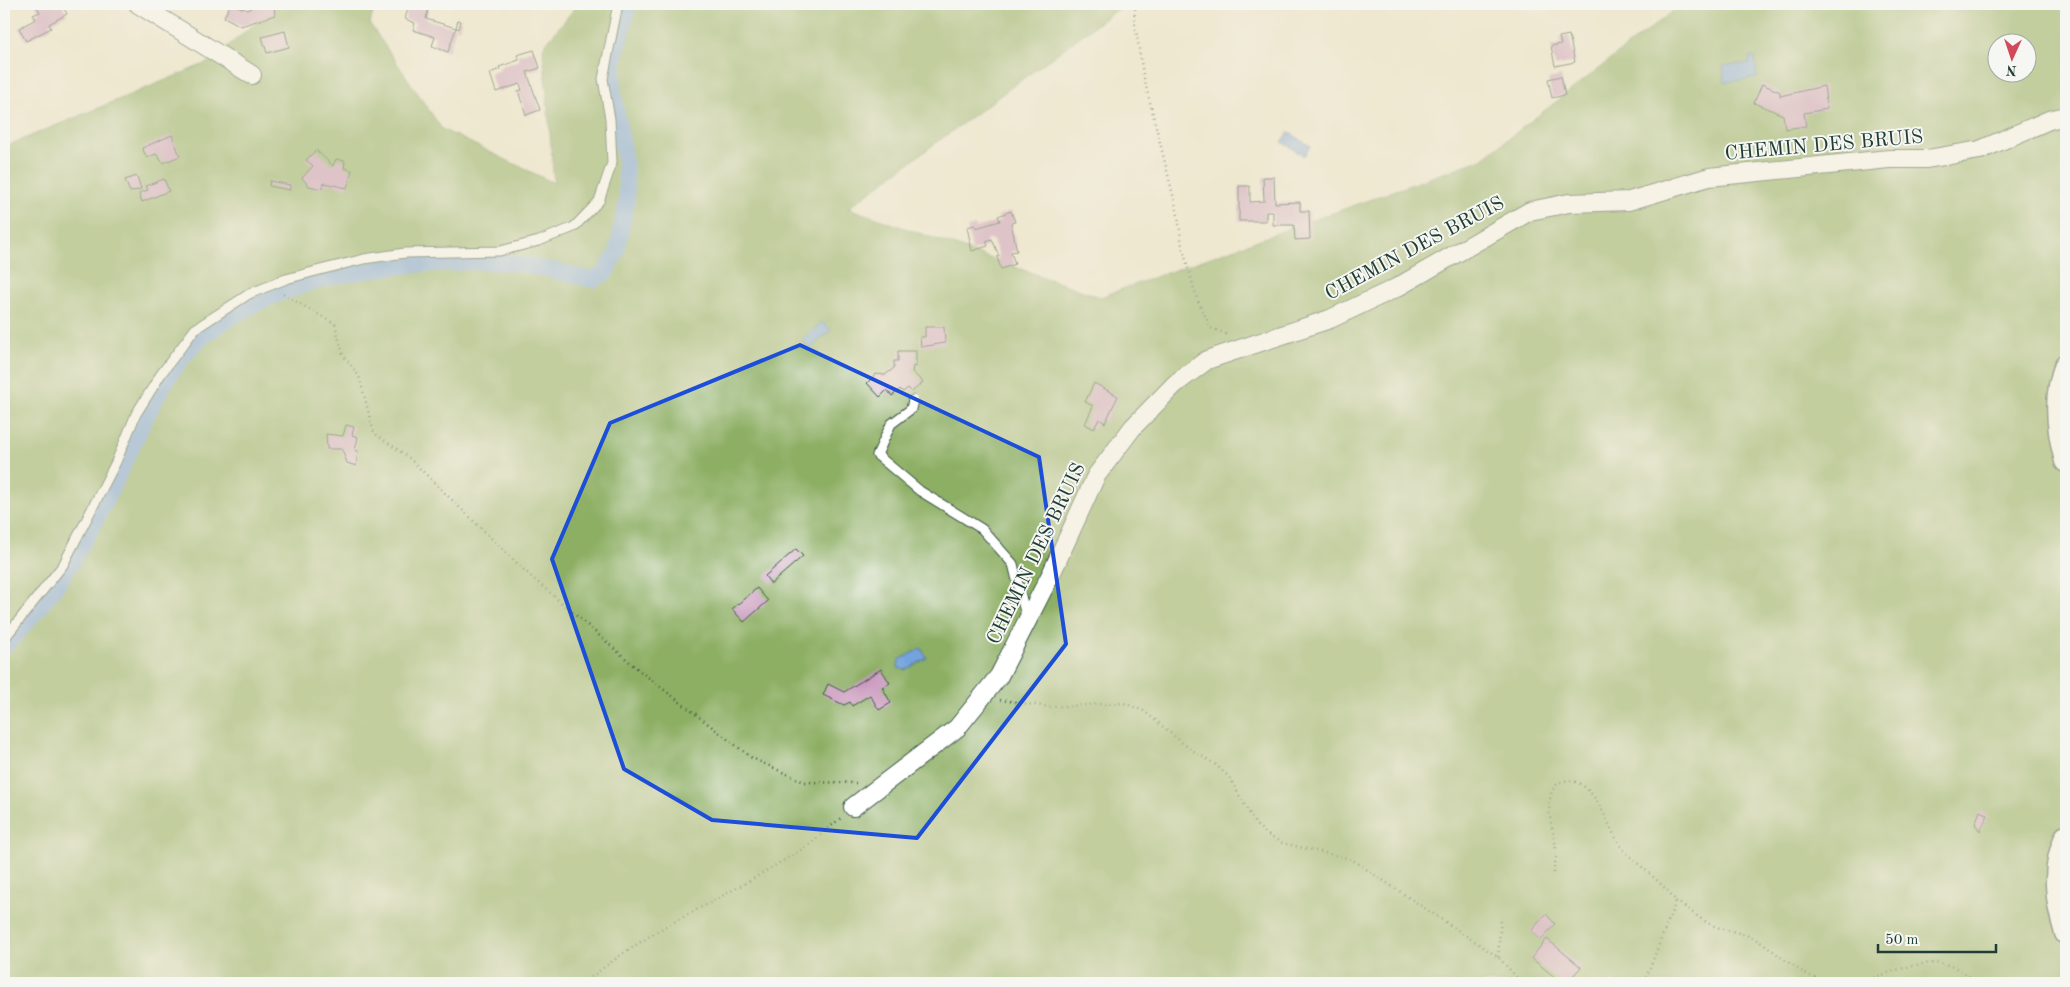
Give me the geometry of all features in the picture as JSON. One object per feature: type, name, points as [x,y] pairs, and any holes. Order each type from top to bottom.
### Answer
[{"type":"street","points":[[138,4],[252,75]]},
{"type":"street","name":"CHEMIN DES BRUIS","points":[[853,807],[957,728],[999,676],[1027,623],[1096,476],[1133,427],[1176,384],[1207,360],[1330,319],[1363,304],[1396,288],[1530,211],[1569,203],[1629,201],[1709,177],[1889,159],[1927,159],[1980,150],[2048,120],[2066,116]]},
{"type":"street","points":[[2066,365],[2057,404],[2060,438],[2066,461]]},
{"type":"street","points":[[2066,837],[2056,880],[2060,912],[2066,933]]},
{"type":"lane","points":[[4,639],[63,565],[116,462],[136,414],[161,374],[195,329],[249,294],[286,279],[364,259],[405,253],[500,250],[539,241],[574,226],[599,200],[612,163],[610,119],[603,79],[618,4]]},
{"type":"lane","points":[[913,400],[911,409],[891,424],[877,455],[920,492],[982,529],[1013,564],[1027,623]]},
{"type":"path","points":[[1136,4],[1134,18],[1143,74],[1178,215],[1182,246],[1197,299],[1211,328],[1253,344]]},
{"type":"path","points":[[278,291],[335,324],[343,355],[358,376],[374,433],[408,457],[526,572],[640,671],[752,758],[804,782],[883,784]]},
{"type":"path","points":[[985,693],[1000,700],[1050,707],[1124,703],[1144,711],[1190,748],[1216,764],[1229,777],[1256,825],[1268,835],[1282,843],[1351,859],[1498,957],[1522,983]]},
{"type":"path","points":[[1554,873],[1556,854],[1550,798],[1553,788],[1560,782],[1568,781],[1580,785],[1599,803],[1623,849],[1665,886],[1676,901],[1708,923],[1753,938],[1809,976],[1835,983],[1853,982],[1922,963],[1950,964],[1970,975],[1978,983]]},
{"type":"path","points":[[583,983],[622,954],[661,929],[744,884],[806,847],[853,807]]},
{"type":"path","points":[[1644,983],[1676,901]]},
{"type":"path","points":[[1498,957],[1501,917]]},
{"type":"highlighted area","points":[[800,345],[1039,457],[1066,644],[917,838],[712,820],[624,769],[552,559],[610,423]]},
{"type":"green space","points":[[278,4],[375,4],[370,24],[442,129],[554,183],[543,47],[578,4],[1124,4],[848,208],[1100,297],[1482,159],[1682,4],[2066,4],[2066,983],[4,983],[4,147],[209,62]]},
{"type":"water","points":[[1749,57],[1755,57],[1757,78],[1725,82],[1723,66],[1750,63]]},
{"type":"water","points":[[1289,132],[1310,146],[1304,156],[1282,142]]},
{"type":"water","points":[[822,322],[831,330],[810,349],[802,340]]},
{"type":"water","points":[[921,648],[927,658],[905,670],[898,668],[899,660]]},
{"type":"building","points":[[35,4],[62,4],[67,14],[49,24],[51,28],[26,41],[19,28],[36,19],[33,15],[40,12]]},
{"type":"building","points":[[231,4],[248,10],[256,4],[274,4],[275,15],[241,26],[224,17]]},
{"type":"building","points":[[409,4],[428,10],[426,19],[456,28],[448,52],[432,46],[435,37],[413,30],[415,23],[405,19]]},
{"type":"building","points":[[458,20],[461,21],[459,29],[456,28]]},
{"type":"building","points":[[285,31],[289,47],[267,53],[262,37]]},
{"type":"building","points":[[1569,35],[1575,62],[1555,66],[1551,46],[1561,44],[1559,37]]},
{"type":"building","points":[[534,50],[540,68],[527,72],[540,110],[526,115],[518,91],[522,90],[520,84],[496,92],[490,73],[500,69],[499,67],[519,60],[517,55]]},
{"type":"building","points":[[1561,76],[1565,95],[1552,98],[1548,79]]},
{"type":"building","points":[[1762,84],[1780,92],[1780,96],[1824,86],[1827,109],[1804,113],[1806,126],[1785,129],[1783,115],[1754,103]]},
{"type":"building","points":[[172,135],[180,156],[163,163],[156,154],[147,158],[142,148]]},
{"type":"building","points":[[316,150],[333,166],[336,159],[345,161],[344,168],[352,170],[347,188],[324,183],[322,189],[309,186],[302,178],[313,166],[306,160]]},
{"type":"building","points":[[137,176],[141,189],[130,192],[125,180]]},
{"type":"building","points":[[1263,177],[1274,177],[1275,203],[1300,202],[1300,211],[1309,211],[1310,239],[1295,240],[1294,225],[1273,225],[1273,212],[1266,212],[1266,221],[1239,221],[1239,186],[1250,186],[1250,202],[1264,201]]},
{"type":"building","points":[[164,179],[169,191],[142,202],[139,193],[148,190],[146,186]]},
{"type":"building","points":[[270,181],[290,185],[290,190],[269,186]]},
{"type":"building","points":[[1011,211],[1015,222],[1011,223],[1017,251],[1011,252],[1015,264],[1001,269],[997,257],[999,256],[992,239],[986,241],[988,246],[972,251],[967,227],[975,225],[976,228],[1000,221],[998,216]]},
{"type":"building","points":[[925,327],[944,327],[945,343],[921,347],[920,337],[925,337]]},
{"type":"building","points":[[898,351],[916,351],[916,367],[913,366],[912,372],[923,382],[912,392],[908,388],[903,392],[900,389],[892,396],[887,390],[880,397],[867,383],[876,374],[885,375],[894,368],[894,361],[898,361]]},
{"type":"building","points":[[1094,383],[1118,396],[1105,423],[1099,419],[1094,429],[1085,424],[1093,406],[1085,402]]},
{"type":"building","points":[[346,425],[354,427],[352,435],[358,437],[355,450],[358,451],[356,466],[347,463],[342,449],[327,449],[326,434],[343,436]]},
{"type":"building","points":[[796,549],[803,556],[771,584],[765,576]]},
{"type":"building","points":[[757,588],[768,601],[744,622],[732,609]]},
{"type":"building","points":[[881,669],[890,683],[882,687],[891,703],[879,710],[870,695],[852,706],[850,702],[844,705],[823,695],[828,684],[844,692]]},
{"type":"building","points":[[1980,811],[1988,815],[1980,831],[1975,824]]},
{"type":"building","points":[[1546,914],[1555,924],[1541,940],[1531,931]]},
{"type":"building","points":[[1547,939],[1581,967],[1567,983],[1562,983],[1531,958]]},
{"type":"waterway","points":[[4,647],[38,609],[72,561],[166,381],[189,350],[226,320],[282,293],[309,284],[363,271],[390,267],[491,261],[533,266],[593,280],[605,273],[617,252],[627,199],[625,161],[613,90],[614,60],[629,4]]}]
